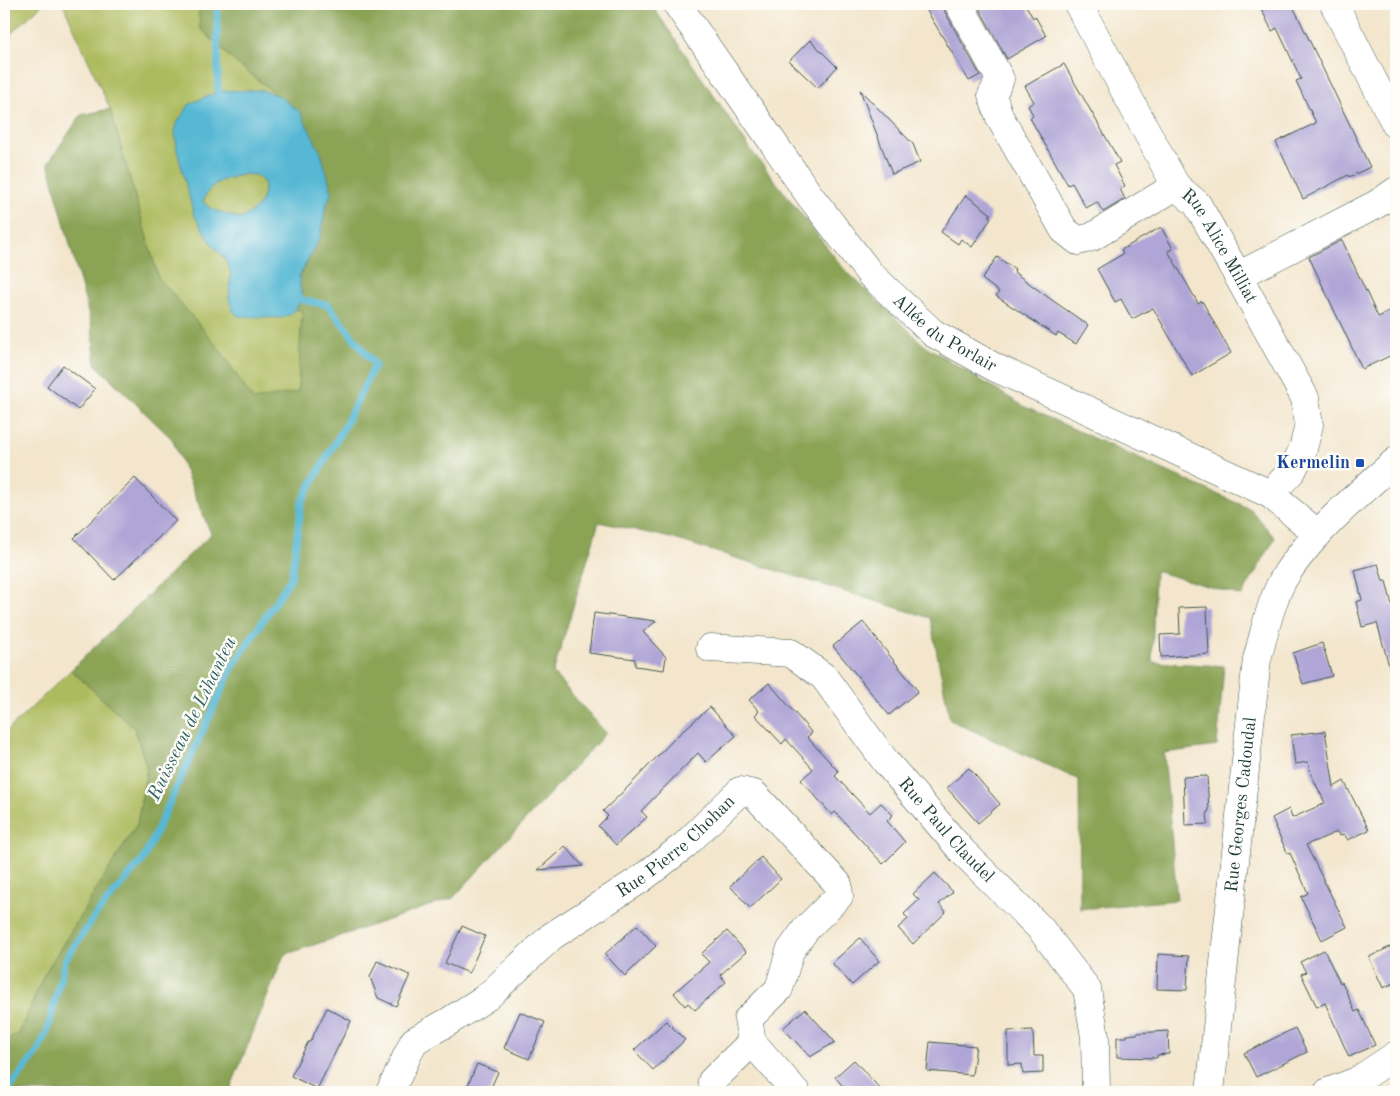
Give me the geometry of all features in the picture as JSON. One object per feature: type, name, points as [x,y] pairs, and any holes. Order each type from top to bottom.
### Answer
[{"type":"street","name":"Allée du Porlair","points":[[677,4],[810,196],[860,261],[871,275],[933,333],[994,367],[1270,494],[1318,534]]},
{"type":"street","points":[[959,4],[1000,79],[992,95],[1000,118],[1064,230],[1078,241],[1092,236],[1176,186]]},
{"type":"street","name":"Rue Alice Milliat","points":[[1078,4],[1176,186],[1197,204],[1305,398],[1309,425],[1303,449],[1292,471],[1270,494]]},
{"type":"street","points":[[1334,4],[1396,125]]},
{"type":"street","points":[[1238,276],[1377,204],[1396,191]]},
{"type":"street","name":"Rue Georges Cadoudal","points":[[1210,1092],[1257,659],[1272,604],[1287,574],[1318,534],[1396,461]]},
{"type":"street","name":"Rue Paul Claudel","points":[[710,648],[791,653],[824,677],[886,762],[962,850],[1040,928],[1087,989],[1095,1036],[1096,1092]]},
{"type":"street","name":"Rue Pierre Chohan","points":[[390,1092],[414,1041],[487,997],[552,936],[641,879],[685,845],[740,791],[754,794],[838,884],[839,896],[806,929],[790,951],[779,989],[748,1019],[752,1042]]},
{"type":"street","points":[[712,1081],[752,1042],[796,1092]]},
{"type":"street","points":[[1328,1092],[1357,1081],[1396,1055]]},
{"type":"green space","points":[[4,4],[43,4],[4,40]]},
{"type":"green space","points":[[63,4],[198,4],[200,28],[235,62],[279,96],[262,90],[178,121],[212,244],[226,260],[231,274],[229,299],[291,314],[296,309],[302,311],[298,392],[253,401],[218,347],[158,277],[110,109]]},
{"type":"green space","points":[[198,4],[651,4],[751,150],[844,269],[924,345],[1023,406],[1250,509],[1275,538],[1242,596],[1155,571],[1152,662],[1224,666],[1217,746],[1164,753],[1177,900],[1080,909],[1079,780],[950,720],[930,618],[671,538],[599,522],[553,673],[606,733],[453,898],[284,955],[229,1092],[4,1092],[4,1041],[19,1034],[44,975],[137,824],[147,768],[134,728],[71,670],[211,534],[172,439],[96,365],[91,323],[48,163],[81,115],[110,109],[158,277],[218,347],[253,400],[298,392],[302,311],[296,309],[302,299],[299,278],[320,237],[326,206],[332,192],[300,113],[235,62],[200,28]]},
{"type":"green space","points":[[245,174],[256,175],[264,182],[264,189],[259,205],[241,219],[211,209],[203,202],[214,185],[225,179]]},
{"type":"green space","points":[[71,670],[134,728],[147,768],[137,824],[44,975],[19,1034],[4,1041],[4,734]]},
{"type":"water","points":[[262,90],[279,96],[300,112],[321,153],[332,192],[326,206],[320,237],[299,277],[302,300],[291,314],[282,318],[238,316],[233,311],[229,299],[231,274],[226,260],[212,244],[194,215],[177,150],[175,131],[178,121],[190,104],[218,91]],"holes":[[[245,174],[256,175],[264,182],[262,200],[252,212],[241,219],[211,209],[203,202],[214,185],[231,177]]]},
{"type":"building","points":[[923,4],[943,4],[945,12],[980,75],[969,81]]},
{"type":"building","points":[[977,4],[1025,4],[1033,18],[1035,16],[1046,36],[1007,59]]},
{"type":"building","points":[[1259,4],[1292,4],[1370,167],[1349,177],[1348,175],[1303,199],[1276,142],[1316,123],[1296,81],[1301,79],[1277,28],[1272,31]]},
{"type":"building","points":[[810,40],[837,67],[818,88],[789,61]]},
{"type":"building","points":[[1064,64],[1120,162],[1114,165],[1125,186],[1120,189],[1125,199],[1103,212],[1097,202],[1086,208],[1072,183],[1068,185],[1030,118],[1033,115],[1028,106],[1034,102],[1025,86]]},
{"type":"building","points":[[860,90],[913,144],[920,162],[892,174]]},
{"type":"building","points":[[966,195],[990,213],[990,220],[972,247],[961,239],[958,244],[941,232]]},
{"type":"building","points":[[1161,227],[1173,249],[1168,251],[1198,303],[1202,301],[1231,353],[1192,376],[1153,308],[1132,319],[1121,299],[1115,302],[1097,269],[1123,254],[1121,250]]},
{"type":"building","points":[[1342,240],[1378,317],[1396,309],[1396,353],[1362,369],[1309,257]]},
{"type":"building","points":[[997,257],[1015,269],[1014,272],[1088,325],[1076,344],[1058,333],[1056,336],[996,296],[999,292],[982,279]]},
{"type":"building","points":[[63,365],[95,389],[78,410],[47,386]]},
{"type":"building","points":[[135,478],[176,521],[114,580],[74,538]]},
{"type":"building","points":[[1378,564],[1383,581],[1386,581],[1392,605],[1396,604],[1396,672],[1391,673],[1377,623],[1362,627],[1356,602],[1362,600],[1355,570]]},
{"type":"building","points":[[1207,607],[1209,654],[1161,657],[1160,635],[1180,634],[1179,608]]},
{"type":"building","points":[[594,613],[656,621],[643,632],[666,657],[664,670],[635,666],[635,659],[589,653]]},
{"type":"building","points":[[863,622],[918,691],[889,715],[833,646]]},
{"type":"building","points":[[1322,643],[1332,676],[1303,684],[1293,653]]},
{"type":"building","points":[[769,683],[812,733],[807,737],[839,772],[835,776],[870,813],[881,803],[893,815],[887,821],[905,842],[883,864],[835,812],[832,815],[801,780],[813,769],[786,739],[782,744],[755,715],[759,711],[749,700]]},
{"type":"building","points":[[710,707],[736,736],[706,762],[698,753],[641,811],[647,817],[616,845],[598,826],[608,816],[603,811],[676,737]]},
{"type":"building","points":[[1325,731],[1334,787],[1344,781],[1369,830],[1348,840],[1344,834],[1340,836],[1337,832],[1306,845],[1347,927],[1322,940],[1301,897],[1308,893],[1272,818],[1289,809],[1292,818],[1325,803],[1311,774],[1308,762],[1295,764],[1291,735]]},
{"type":"building","points":[[969,768],[1000,804],[978,823],[947,788]]},
{"type":"building","points":[[1207,776],[1208,824],[1185,825],[1183,777]]},
{"type":"building","points":[[565,846],[583,866],[538,870]]},
{"type":"building","points":[[761,857],[781,879],[750,908],[730,886]]},
{"type":"building","points":[[935,873],[953,892],[939,904],[946,912],[913,944],[898,928],[908,919],[904,914],[919,900],[913,894]]},
{"type":"building","points":[[637,925],[656,946],[625,976],[605,954]]},
{"type":"building","points":[[462,926],[485,936],[469,973],[445,963]]},
{"type":"building","points":[[727,931],[746,952],[720,975],[726,982],[695,1010],[688,1003],[685,1006],[674,993],[709,962],[701,954]]},
{"type":"building","points":[[860,938],[879,961],[852,985],[832,963]]},
{"type":"building","points":[[1396,944],[1396,982],[1383,988],[1369,957]]},
{"type":"building","points":[[1324,950],[1340,983],[1342,982],[1355,1012],[1359,1010],[1375,1045],[1349,1057],[1325,1003],[1317,1007],[1301,974],[1306,972],[1300,962]]},
{"type":"building","points":[[1158,954],[1189,956],[1187,990],[1157,989]]},
{"type":"building","points":[[377,961],[410,975],[396,1006],[378,998],[370,977]]},
{"type":"building","points":[[327,1008],[351,1021],[317,1089],[291,1076]]},
{"type":"building","points":[[805,1009],[835,1042],[810,1057],[783,1028]]},
{"type":"building","points":[[520,1012],[545,1022],[529,1059],[504,1048]]},
{"type":"building","points":[[666,1021],[685,1040],[653,1070],[634,1050]]},
{"type":"building","points":[[1295,1028],[1307,1052],[1256,1077],[1244,1053]]},
{"type":"building","points":[[1033,1030],[1034,1056],[1043,1056],[1043,1073],[1023,1074],[1022,1064],[1008,1065],[1008,1031]]},
{"type":"building","points":[[1168,1031],[1169,1054],[1157,1055],[1157,1058],[1117,1057],[1117,1037],[1127,1037],[1127,1035],[1137,1033]]},
{"type":"building","points":[[930,1042],[976,1046],[972,1075],[927,1071]]},
{"type":"building","points":[[854,1060],[883,1092],[848,1092],[835,1077]]},
{"type":"building","points":[[477,1064],[498,1072],[489,1092],[465,1092]]},
{"type":"waterway","name":"Ruisseau de Lihanteu","points":[[217,4],[218,91],[224,98]]},
{"type":"waterway","name":"Ruisseau de Lihanteu","points":[[7,1092],[38,1051],[48,1029],[65,960],[97,913],[143,860],[233,666],[291,578],[302,501],[344,427],[375,365],[328,305],[302,300],[296,294]]},
{"type":"place","name":"Kermelin","points":[[1360,463]]}]
